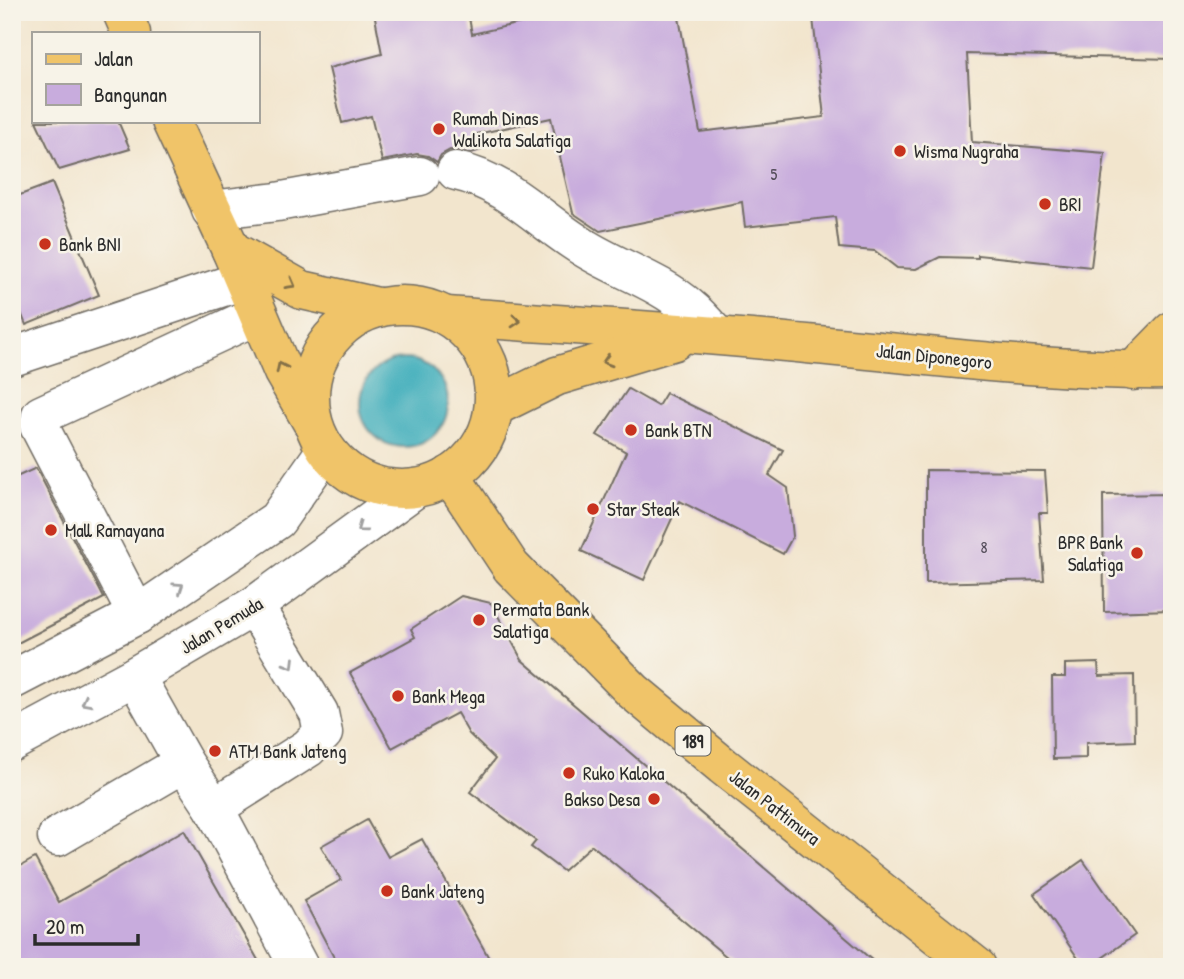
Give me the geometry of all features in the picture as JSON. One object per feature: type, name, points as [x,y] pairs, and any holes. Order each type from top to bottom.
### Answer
[{"type":"main road","points":[[122,12],[131,32]]},
{"type":"main road","points":[[171,122],[283,372],[320,438],[344,468],[365,481],[390,488],[433,481],[467,462],[480,446],[494,407],[493,380],[484,355],[469,332],[447,316],[425,307],[401,304],[378,307],[351,320],[328,341],[314,367],[309,397],[320,438]]},
{"type":"main road","points":[[244,282],[302,290],[378,307]]},
{"type":"main road","name":"Jalan Diponegoro","points":[[447,316],[706,334],[1005,363],[1133,371],[1172,370]]},
{"type":"main road","points":[[1133,371],[1172,331]]},
{"type":"main road","name":"Jalan Diponegoro","points":[[494,407],[557,376],[706,334]]},
{"type":"main road","name":"Jalan Pattimura","points":[[433,481],[512,567],[633,691],[966,964]]},
{"type":"street","points":[[211,210],[277,202],[438,174],[475,175],[502,189],[585,249],[662,289],[690,307],[706,334]]},
{"type":"street","points":[[12,357],[244,282]]},
{"type":"street","points":[[138,615],[38,420],[41,415],[244,282]]},
{"type":"street","points":[[12,680],[138,615],[277,520],[320,438]]},
{"type":"street","name":"Jalan Pemuda","points":[[12,742],[135,676],[254,606],[433,481]]},
{"type":"street","points":[[214,808],[308,748],[323,733],[319,713],[254,606]]},
{"type":"street","points":[[135,676],[184,763],[214,808],[299,967]]},
{"type":"street","points":[[57,837],[184,763]]},
{"type":"water","points":[[404,359],[421,363],[435,372],[444,386],[448,403],[444,420],[435,434],[421,443],[404,447],[387,443],[373,434],[364,420],[360,403],[364,386],[373,372],[387,363]]},
{"type":"building","points":[[374,12],[468,12],[472,34],[569,12],[678,12],[700,132],[824,117],[813,18],[886,12],[1172,12],[1172,59],[967,54],[972,142],[1105,153],[1091,267],[978,255],[978,258],[940,257],[916,269],[897,268],[875,251],[839,248],[835,217],[745,227],[742,202],[600,231],[573,213],[551,118],[477,134],[481,150],[471,153],[450,150],[441,155],[437,162],[428,156],[417,154],[382,161],[371,116],[342,123],[329,68],[382,54]]},
{"type":"building","points":[[36,122],[118,122],[130,149],[59,170]]},
{"type":"building","name":"Bank BNI","points":[[52,183],[99,295],[26,325],[12,290],[12,198]]},
{"type":"building","points":[[628,389],[658,406],[666,393],[783,450],[769,475],[788,488],[793,536],[783,554],[680,501],[644,580],[581,551],[626,452],[597,435]]},
{"type":"building","name":"Mall Ramayana","points":[[36,468],[104,598],[12,646],[12,479]]},
{"type":"building","points":[[926,470],[1045,471],[1048,513],[1039,513],[1044,580],[926,583]]},
{"type":"building","name":"BPR Bank Salatiga","points":[[1172,494],[1172,610],[1104,612],[1103,495]]},
{"type":"building","name":"Ruko Kaloka","points":[[461,596],[491,603],[522,660],[880,967],[739,967],[592,845],[563,871],[531,847],[536,841],[470,792],[495,759],[469,734],[457,713],[392,748],[350,673],[415,637],[411,629]]},
{"type":"building","points":[[1098,663],[1099,676],[1134,675],[1135,741],[1086,743],[1086,758],[1053,759],[1052,677],[1065,677],[1065,664]]},
{"type":"building","name":"Bank Jateng","points":[[367,820],[388,857],[422,839],[494,967],[339,967],[304,901],[341,880],[321,846]]},
{"type":"building","points":[[184,830],[262,967],[12,967],[12,871],[35,858],[59,902]]},
{"type":"building","points":[[1083,860],[1135,935],[1089,967],[1084,967],[1034,894]]},
{"type":"place","name":"Rumah Dinas Walikota Salatiga","points":[[439,129]]},
{"type":"place","name":"Wisma Nugraha","points":[[900,151]]},
{"type":"place","name":"BRI","points":[[1045,204]]},
{"type":"place","name":"Bank BNI","points":[[45,244]]},
{"type":"place","name":"Bank BTN","points":[[631,430]]},
{"type":"place","name":"Star Steak","points":[[593,509]]},
{"type":"place","name":"Mall Ramayana","points":[[51,530]]},
{"type":"place","name":"BPR Bank Salatiga","points":[[1137,553]]},
{"type":"place","name":"Permata Bank Salatiga","points":[[479,620]]},
{"type":"place","name":"Bank Mega","points":[[398,696]]},
{"type":"place","name":"ATM Bank Jateng","points":[[215,751]]},
{"type":"place","name":"Ruko Kaloka","points":[[569,773]]},
{"type":"place","name":"Bakso Desa","points":[[654,799]]},
{"type":"place","name":"Bank Jateng","points":[[387,891]]}]
